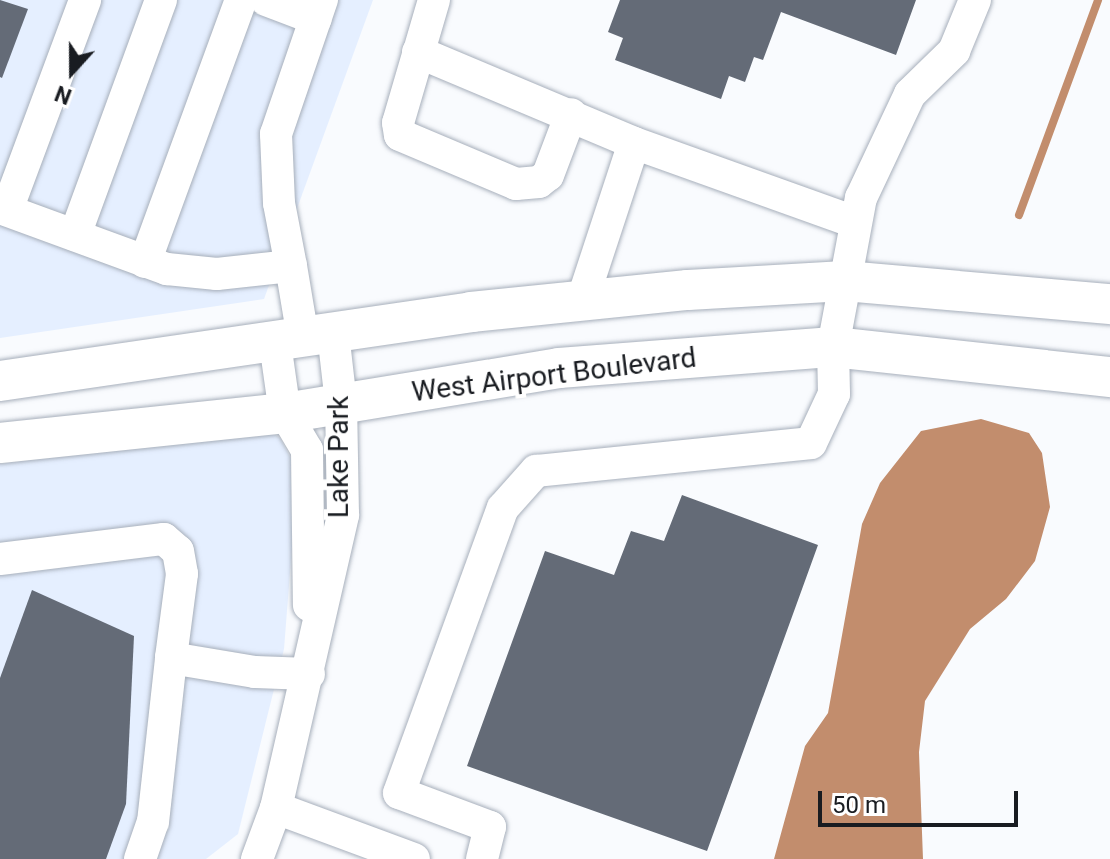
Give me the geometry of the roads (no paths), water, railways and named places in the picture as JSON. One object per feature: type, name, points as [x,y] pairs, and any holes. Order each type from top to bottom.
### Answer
[{"type":"main road","points":[[0,381],[583,298],[845,281],[1110,304]]},
{"type":"main road","name":"West Airport Boulevard","points":[[0,443],[285,413],[559,368],[833,347],[1110,377]]},
{"type":"street","points":[[85,0],[3,209],[145,262],[217,274],[291,266]]},
{"type":"street","points":[[75,235],[161,0]]},
{"type":"street","points":[[145,262],[241,0]]},
{"type":"street","points":[[266,0],[319,9],[276,134],[279,203],[304,338]]},
{"type":"street","points":[[434,0],[398,123],[400,135],[413,144],[516,184],[539,182],[548,175],[571,114]]},
{"type":"street","points":[[482,859],[490,827],[399,793],[503,508],[536,471],[811,443],[834,394],[833,347],[861,198],[910,94],[954,51],[975,0]]},
{"type":"street","points":[[418,52],[634,143],[855,222]]},
{"type":"street","points":[[583,298],[634,143]]},
{"type":"street","name":"Lake Park","points":[[257,859],[276,808],[343,515],[341,403],[304,338]]},
{"type":"street","name":"Lake Park","points":[[304,338],[285,413],[307,450],[309,674]]},
{"type":"street","points":[[0,559],[164,539],[178,551],[182,574],[153,822],[140,859]]},
{"type":"street","points":[[171,658],[255,672],[309,674]]},
{"type":"street","points":[[276,808],[414,859]]},
{"type":"waterway","points":[[1019,215],[1098,0]]}]
